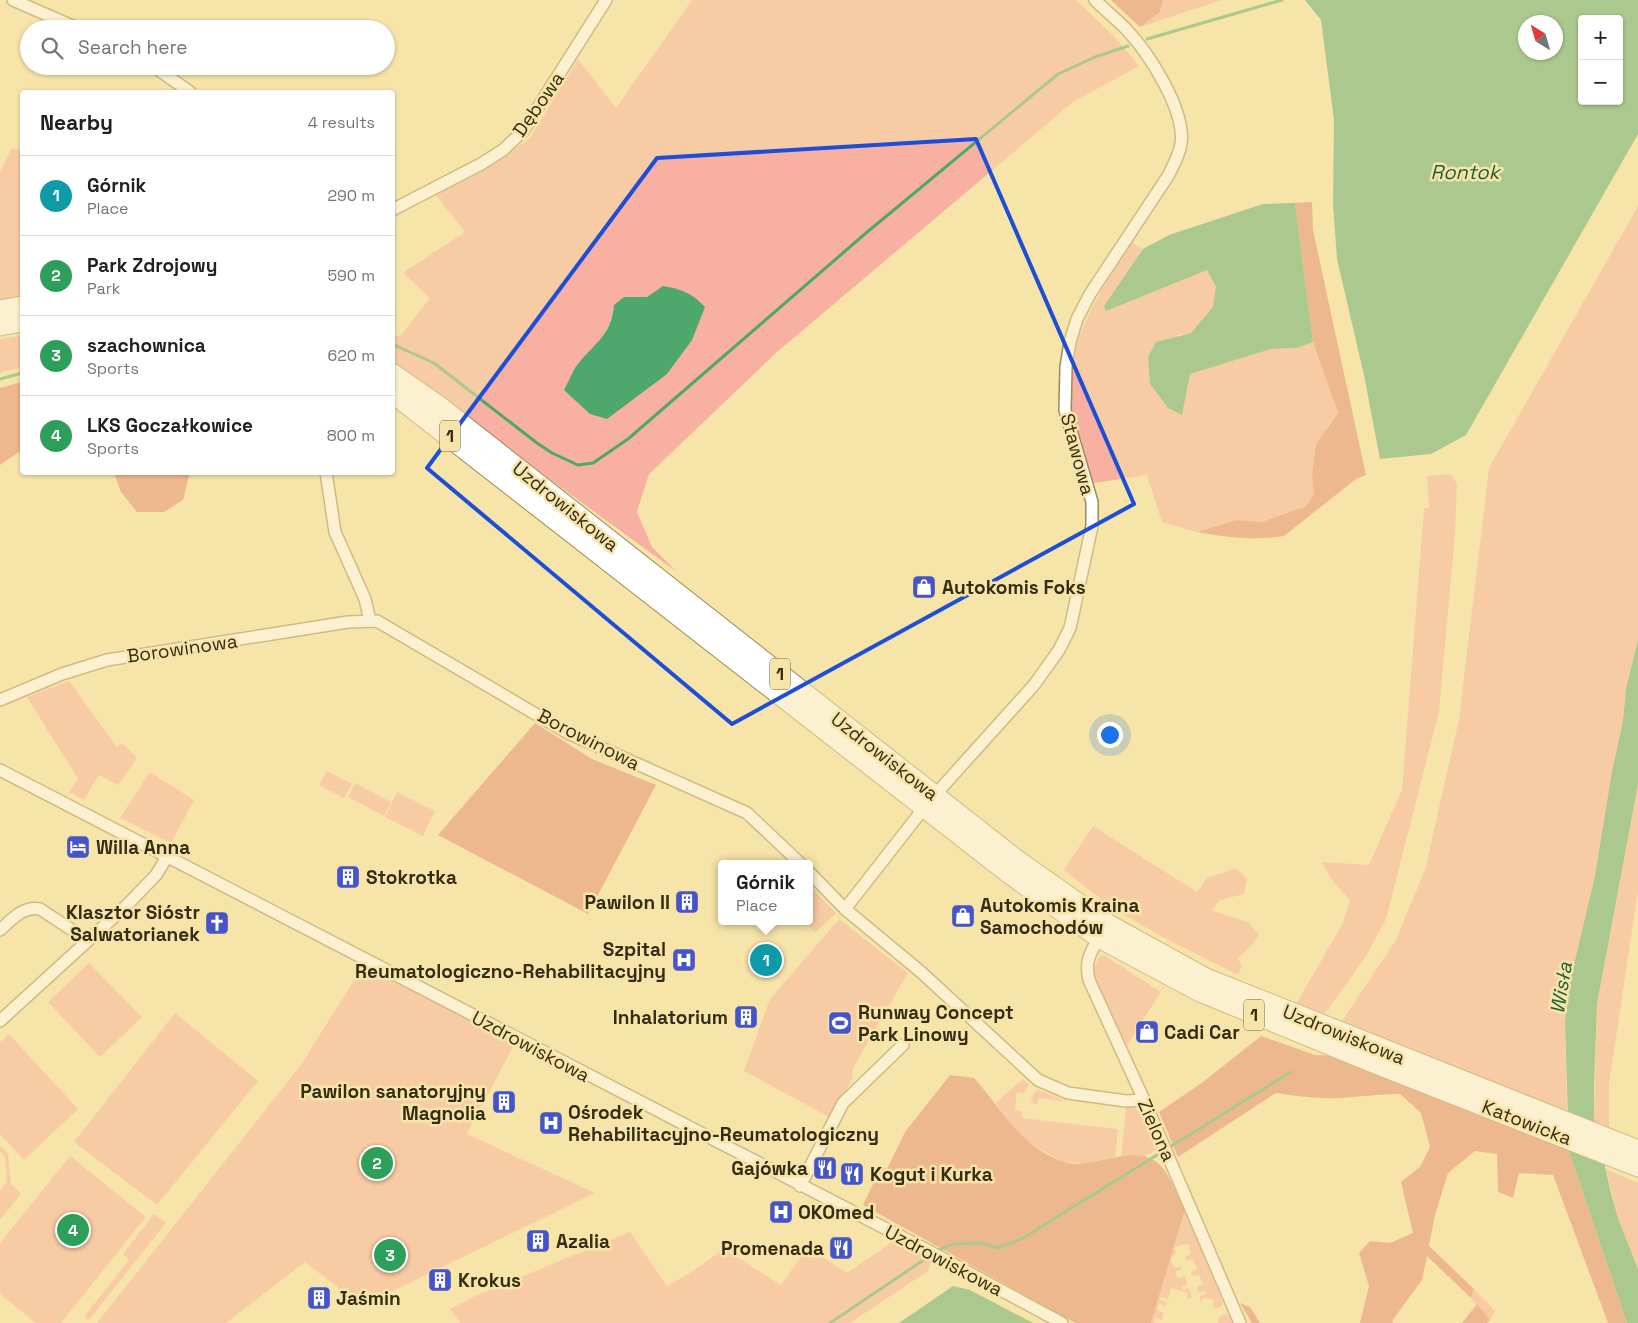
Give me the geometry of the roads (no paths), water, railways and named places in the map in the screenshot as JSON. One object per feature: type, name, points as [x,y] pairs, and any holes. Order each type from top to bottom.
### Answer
[{"type":"main road","points":[[0,310],[20,306]]},
{"type":"main road","points":[[0,326],[20,322]]},
{"type":"main road","name":"Uzdrowiskowa","points":[[395,375],[446,412],[930,801],[1045,901],[1099,938],[1200,992],[1419,1072]]},
{"type":"main road","name":"Uzdrowiskowa","points":[[395,395],[908,795],[926,798],[1072,901],[1132,939],[1206,978],[1419,1072]]},
{"type":"main road","name":"Katowicka","points":[[1419,1072],[1534,1117],[1638,1150]]},
{"type":"main road","name":"Katowicka","points":[[1534,1117],[1638,1167]]},
{"type":"street","points":[[13,0],[59,20]]},
{"type":"street","name":"Dębowa","points":[[395,208],[482,164],[503,150],[523,131],[606,0]]},
{"type":"street","name":"Stawowa","points":[[930,801],[1034,684],[1059,650],[1070,628],[1092,526],[1092,502],[1066,410],[1066,367],[1070,342],[1077,319],[1090,294],[1168,176],[1176,160],[1181,143],[1176,109],[1149,59],[1127,30],[1095,0]]},
{"type":"street","points":[[166,75],[187,90]]},
{"type":"street","points":[[326,475],[335,532],[365,600],[370,621]]},
{"type":"street","name":"Borowinowa","points":[[0,700],[62,674],[114,658],[370,621],[385,624],[568,733],[747,813],[797,860]]},
{"type":"street","name":"Uzdrowiskowa","points":[[0,770],[800,1186],[925,1249],[1062,1323]]},
{"type":"street","points":[[845,909],[930,801]]},
{"type":"street","points":[[0,1020],[127,905],[156,875],[167,857]]},
{"type":"street","points":[[813,876],[845,909],[921,972],[1038,1080],[1068,1094],[1126,1101],[1144,1100]]},
{"type":"street","points":[[0,930],[17,914],[35,908],[40,909],[75,932],[84,942]]},
{"type":"street","name":"Zielona","points":[[1099,938],[1090,953],[1086,965],[1089,980],[1166,1149],[1240,1323]]},
{"type":"street","points":[[800,1186],[844,1103],[902,1045]]},
{"type":"water","name":"Rontok","points":[[1305,0],[1638,0],[1638,134],[1466,435],[1431,454],[1380,459],[1364,375],[1337,259],[1333,203],[1334,120],[1321,20]]},
{"type":"water","points":[[1295,203],[1313,342],[1297,348],[1271,349],[1190,374],[1182,415],[1169,409],[1150,384],[1148,357],[1156,342],[1191,333],[1213,307],[1216,287],[1207,270],[1106,311],[1104,306],[1143,249],[1169,235],[1263,204]]},
{"type":"water","points":[[663,286],[686,292],[705,307],[692,340],[667,374],[607,419],[590,414],[564,390],[575,368],[605,333],[614,305],[624,297],[647,297]]},
{"type":"water","points":[[1638,639],[1638,784],[1597,1004],[1594,1086],[1594,1118],[1611,1193],[1619,1221],[1638,1269],[1638,1323],[1627,1323],[1569,1151],[1565,1021],[1570,981],[1595,876],[1612,771],[1623,721],[1626,689]]},
{"type":"water","points":[[953,1286],[970,1290],[1033,1323],[899,1323]]},
{"type":"waterway","points":[[1147,39],[1282,0]]},
{"type":"waterway","points":[[395,345],[434,363],[552,453],[578,465],[593,463],[628,439],[866,233],[1058,74],[1095,57],[1128,46]]},
{"type":"waterway","points":[[0,379],[20,374]]},
{"type":"waterway","points":[[936,1251],[953,1244],[981,1243],[998,1248],[1023,1238],[1291,1072]]},
{"type":"waterway","points":[[830,1323],[931,1255]]},
{"type":"place","name":"Autokomis Foks","points":[[924,587]]},
{"type":"place","name":"Willa Anna","points":[[78,847]]},
{"type":"place","name":"Stokrotka","points":[[348,877]]},
{"type":"place","name":"Pawilon II","points":[[687,902]]},
{"type":"place","name":"Autokomis Kraina Samochodów","points":[[963,916]]},
{"type":"place","name":"Klasztor Sióstr Salwatorianek","points":[[217,923]]},
{"type":"place","name":"Szpital Reumatologiczno-Rehabilitacyjny","points":[[684,960]]},
{"type":"place","name":"Górnik","points":[[766,960]]},
{"type":"place","name":"Inhalatorium","points":[[746,1017]]},
{"type":"place","name":"Runway Concept Park Linowy","points":[[840,1023]]},
{"type":"place","name":"Cadi Car","points":[[1147,1032]]},
{"type":"place","name":"Pawilon sanatoryjny Magnolia","points":[[504,1102]]},
{"type":"place","name":"Ośrodek Rehabilitacyjno-Reumatologiczny","points":[[551,1123]]},
{"type":"place","name":"Park Zdrojowy","points":[[377,1163]]},
{"type":"place","name":"Gajówka","points":[[825,1168]]},
{"type":"place","name":"Kogut i Kurka","points":[[852,1174]]},
{"type":"place","name":"OKOmed","points":[[781,1212]]},
{"type":"place","name":"LKS Goczałkowice","points":[[73,1230]]},
{"type":"place","name":"Azalia","points":[[538,1241]]},
{"type":"place","name":"Promenada","points":[[841,1248]]},
{"type":"place","name":"szachownica","points":[[390,1255]]},
{"type":"place","name":"Krokus","points":[[440,1280]]},
{"type":"place","name":"Jaśmin","points":[[319,1298]]},
{"type":"water label","name":"Wisła","points":[[1561,988]]}]
